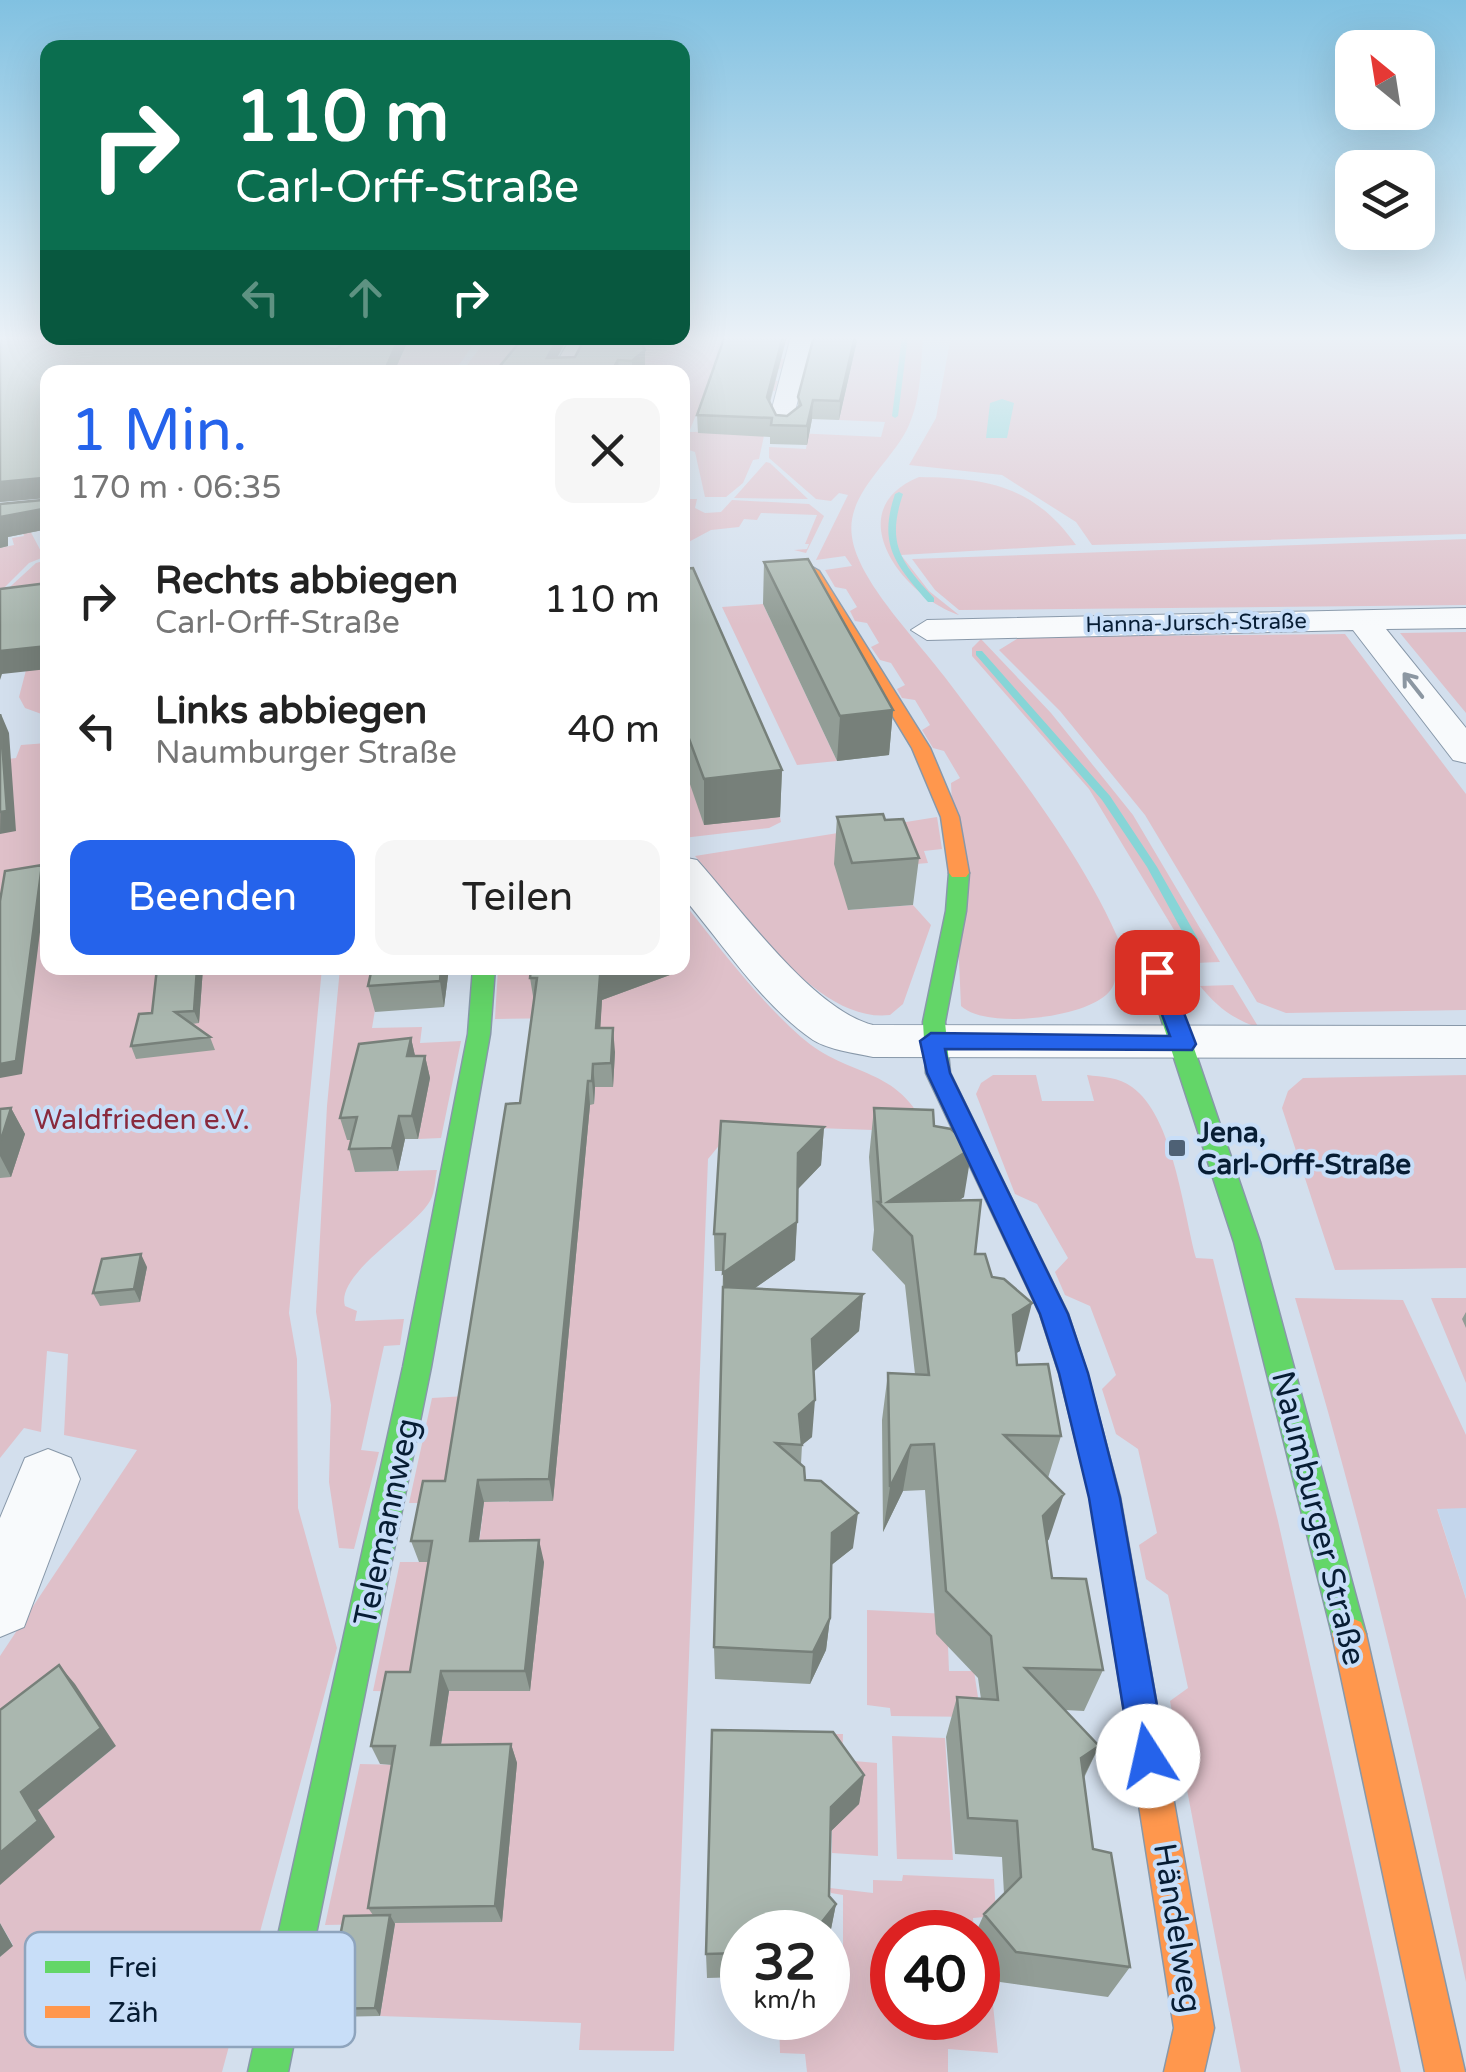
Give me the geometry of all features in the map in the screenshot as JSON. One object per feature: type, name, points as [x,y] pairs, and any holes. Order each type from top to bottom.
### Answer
[{"type":"street","points":[[786,566],[814,571],[943,792],[959,880],[955,931],[934,992],[931,1041]]},
{"type":"street","name":"Hanna-Jursch-Straße","points":[[927,630],[1466,618]]},
{"type":"street","points":[[1361,619],[1466,752]]},
{"type":"street","points":[[690,879],[754,957],[833,1031],[873,1040],[1466,1042]]},
{"type":"street","name":"Naumburger Straße","points":[[1157,972],[1184,1044],[1297,1416],[1445,2072]]},
{"type":"street","name":"Telemannweg","points":[[298,1932],[418,1367],[479,1034],[483,975]]},
{"type":"street","name":"Händelweg","points":[[931,1041],[938,1073],[1054,1314],[1104,1498],[1194,2028],[1184,2072]]},
{"type":"street","points":[[0,1603],[48,1479]]},
{"type":"street","name":"Telemannweg","points":[[268,2072],[273,2047]]},
{"type":"shaded area","points":[[987,433],[1008,433],[1007,438],[986,438]]},
{"type":"shaded area","points":[[1437,1508],[1466,1508],[1466,1598]]},
{"type":"green space","points":[[690,433],[765,433],[759,459],[753,460],[743,483],[726,497],[705,497],[695,452],[690,450]]},
{"type":"green space","points":[[795,433],[881,437],[882,433],[905,433],[856,506],[852,537],[857,554],[890,610],[1046,813],[1111,923],[1128,962],[1115,962],[1112,989],[1080,1009],[1013,1019],[992,1018],[961,1006],[951,783],[960,778],[944,751],[933,748],[922,730],[930,725],[915,700],[902,698],[897,689],[905,685],[891,663],[880,660],[871,647],[879,643],[867,623],[855,621],[850,611],[857,607],[846,589],[835,587],[825,570],[852,566],[845,556],[816,560],[848,495],[839,493],[831,501],[816,499],[769,458],[769,447],[806,449],[808,438]]},
{"type":"green space","points":[[928,433],[1466,433],[1466,534],[1092,545],[1076,522],[1002,475],[909,465]]},
{"type":"green space","points":[[766,462],[770,463],[808,499],[734,498]]},
{"type":"green space","points":[[919,477],[967,480],[1008,489],[1043,510],[1076,545],[901,555],[929,591],[959,615],[917,590],[887,551],[881,530],[883,510],[895,492]]},
{"type":"green space","points":[[690,499],[697,499],[695,508],[705,513],[721,512],[732,500],[809,504],[824,516],[806,553],[794,550],[807,549],[809,544],[805,544],[817,515],[761,513],[757,520],[744,519],[739,527],[711,530],[690,541]]},
{"type":"green space","points":[[27,525],[40,549],[40,559],[29,563],[0,592],[0,548],[14,545],[12,538],[24,536],[20,526]]},
{"type":"green space","points":[[1466,539],[1466,605],[959,610],[935,590],[912,559]]},
{"type":"green space","points":[[40,562],[40,604],[0,596]]},
{"type":"green space","points":[[763,604],[837,761],[797,765],[722,607]]},
{"type":"green space","points":[[40,616],[40,713],[25,708],[19,697]]},
{"type":"green space","points":[[1466,632],[1466,713],[1400,633]]},
{"type":"green space","points":[[1345,634],[1466,794],[1466,1010],[1286,1013],[1257,1002],[1145,815],[1060,711],[999,650],[1020,637]]},
{"type":"green space","points":[[981,639],[1051,713],[1133,815],[1220,962],[1194,963],[1089,789],[972,656],[972,648]]},
{"type":"green space","name":"Waldfrieden e.V.","points":[[40,744],[40,975],[321,975],[289,1313],[297,1359],[298,1508],[337,1648],[260,1932],[25,1932],[25,2047],[229,2047],[222,2072],[0,2072],[0,1957],[13,1945],[0,1923],[0,1885],[38,1810],[116,1746],[0,1742],[0,1656],[137,1450],[64,1435],[68,1354],[47,1351],[41,1432],[24,1428],[0,1458],[0,760],[16,758],[21,745]]},
{"type":"green space","points":[[690,750],[780,817],[781,822],[769,828],[690,837]]},
{"type":"green space","points":[[937,817],[942,849],[924,851],[928,863],[881,867],[848,910],[913,905],[931,925],[903,1004],[890,1015],[862,1013],[834,1001],[807,982],[757,931],[695,856]]},
{"type":"green space","points":[[690,911],[739,972],[801,1037],[820,1051],[887,1083],[916,1110],[928,1132],[736,1125],[708,1159],[674,2051],[579,2050],[581,2023],[380,2016],[395,1923],[501,1922],[438,1764],[449,1691],[530,1690],[477,1562],[484,1502],[553,1501],[527,1105],[594,1104],[595,1087],[570,1018],[495,1019],[498,975],[690,975]]},
{"type":"green space","points":[[339,975],[381,975],[372,1028],[422,1027],[420,1043],[461,1041],[441,1138],[418,1139],[429,1078],[347,1140],[363,1140],[356,1172],[437,1170],[430,1201],[363,1266],[345,1293],[345,1306],[357,1311],[355,1321],[404,1319],[400,1345],[384,1346],[361,1450],[379,1452],[354,1549],[339,1548],[329,1482],[331,1405],[316,1312],[327,1106]]},
{"type":"green space","points":[[1233,985],[1259,1028],[1226,1012],[1200,986]]},
{"type":"green space","points":[[993,1075],[1036,1075],[1042,1101],[1094,1101],[1087,1075],[1122,1081],[1146,1101],[1167,1141],[1196,1258],[1213,1259],[1278,1521],[1401,2072],[1241,2072],[1170,1701],[1188,1688],[1168,1595],[1146,1579],[1139,1545],[1157,1533],[1138,1449],[1116,1434],[1102,1389],[1116,1375],[1090,1306],[1065,1295],[1055,1272],[1068,1258],[1037,1204],[1015,1194],[976,1094],[981,1083]]},
{"type":"green space","points":[[1466,1075],[1466,1268],[1335,1270],[1282,1108],[1288,1091],[1303,1078]]},
{"type":"green space","points":[[1295,1298],[1403,1300],[1466,1435],[1466,1508],[1437,1509],[1466,1599],[1466,1982],[1387,1638]]},
{"type":"green space","points":[[1431,1298],[1466,1298],[1466,1383]]},
{"type":"green space","points":[[466,1396],[451,1503],[409,1503],[432,1398]]},
{"type":"green space","points":[[400,1562],[439,1562],[418,1692],[373,1691]]},
{"type":"green space","points":[[867,1610],[968,1615],[947,1621],[949,1671],[974,1671],[981,1717],[891,1716],[890,1708],[867,1705]]},
{"type":"green space","points":[[832,1734],[843,1734],[842,1760],[877,1763],[878,1856],[832,1853]]},
{"type":"green space","points":[[892,1736],[945,1738],[953,1860],[897,1859]]},
{"type":"green space","points":[[360,1764],[403,1765],[378,1924],[325,1925]]},
{"type":"green space","points":[[903,1875],[994,1879],[996,1910],[870,1910],[870,2040],[997,2040],[998,2053],[948,2049],[948,2072],[807,2072],[805,2054],[780,2053],[780,2040],[850,2040],[850,1910],[843,1910],[843,1895],[831,1893],[830,1888],[873,1893],[873,1880],[902,1881]]},
{"type":"building","points":[[0,433],[40,433],[40,478],[0,482]]},
{"type":"building","points":[[40,500],[40,510],[0,517],[0,504]]},
{"type":"building","points":[[808,559],[893,710],[840,716],[764,562]]},
{"type":"building","points":[[690,568],[782,770],[704,779],[690,741]]},
{"type":"building","points":[[40,584],[40,647],[0,651],[0,589]]},
{"type":"building","points":[[0,714],[7,811],[0,812]]},
{"type":"building","points":[[883,814],[885,820],[903,819],[919,858],[852,863],[837,817]]},
{"type":"building","points":[[40,865],[16,1061],[0,1064],[0,901],[5,871]]},
{"type":"building","points":[[156,975],[197,975],[194,1011],[175,1012],[210,1037],[131,1046],[139,1014],[152,1013]]},
{"type":"building","points":[[370,975],[440,975],[440,981],[368,986]]},
{"type":"building","points":[[603,975],[596,1028],[613,1028],[611,1063],[593,1064],[592,1081],[588,1081],[549,1479],[478,1480],[470,1541],[539,1540],[525,1671],[441,1671],[431,1745],[511,1744],[495,1906],[368,1908],[395,1746],[371,1746],[386,1672],[410,1672],[432,1541],[411,1541],[423,1481],[445,1481],[506,1104],[520,1103],[537,978],[530,978]]},
{"type":"building","points":[[411,1038],[407,1056],[425,1056],[412,1116],[399,1116],[392,1148],[349,1149],[357,1117],[340,1118],[359,1044]]},
{"type":"building","points":[[11,1108],[0,1143],[0,1109]]},
{"type":"building","points":[[874,1108],[933,1110],[934,1126],[951,1129],[972,1148],[888,1202],[981,1200],[975,1254],[985,1254],[992,1277],[1004,1279],[1032,1303],[1013,1315],[1017,1365],[1048,1364],[1061,1436],[1004,1435],[1064,1494],[1043,1516],[1052,1578],[1086,1579],[1103,1670],[1025,1668],[1099,1746],[1081,1758],[1093,1849],[1111,1853],[1130,1967],[1016,1952],[1000,1933],[1000,1910],[988,1910],[1021,1877],[1017,1821],[968,1818],[957,1697],[998,1700],[991,1636],[946,1591],[934,1444],[911,1445],[890,1487],[888,1373],[929,1375],[912,1236],[881,1202]]},
{"type":"building","points":[[721,1121],[824,1127],[798,1153],[797,1222],[723,1273],[725,1234],[714,1234]]},
{"type":"building","points":[[141,1254],[134,1289],[93,1293],[102,1259]]},
{"type":"building","points":[[723,1287],[863,1294],[812,1339],[815,1400],[799,1414],[802,1445],[776,1443],[804,1467],[805,1480],[821,1481],[858,1513],[832,1533],[830,1618],[813,1652],[714,1647]]},
{"type":"building","points":[[59,1665],[101,1728],[21,1792],[38,1821],[0,1853],[0,1710]]},
{"type":"building","points":[[712,1730],[833,1732],[864,1775],[831,1807],[829,1896],[836,1904],[831,1910],[720,1910],[720,1954],[706,1954]]},
{"type":"building","points":[[390,1915],[375,2008],[355,2008],[355,1932],[341,1932],[344,1916]]},
{"type":"waterway","points":[[899,494],[893,511],[892,539],[902,564],[931,600]]},
{"type":"waterway","points":[[979,653],[1106,798],[1152,867],[1192,939]]},
{"type":"traffic: fast","points":[[959,873],[956,911],[934,1022],[938,1073],[1054,1314],[1073,1373],[1105,1497],[1144,1729]]},
{"type":"traffic: fast","points":[[1157,972],[1247,1242],[1349,1634]]},
{"type":"traffic: fast","points":[[298,1932],[417,1367],[479,1034],[483,975]]},
{"type":"traffic: fast","points":[[268,2072],[273,2047]]},
{"type":"traffic: slow","points":[[812,571],[921,748],[950,817],[959,873]]},
{"type":"traffic: slow","points":[[1349,1634],[1445,2072]]},
{"type":"traffic: slow","points":[[1144,1729],[1194,2028],[1184,2072]]},
{"type":"place","name":"Jena, Carl-Orff-Straße","points":[[1177,1148]]},
{"type":"route","points":[[1148,1756],[1104,1498],[1073,1373],[1054,1314],[938,1073],[931,1041],[1184,1044],[1157,972]]}]
